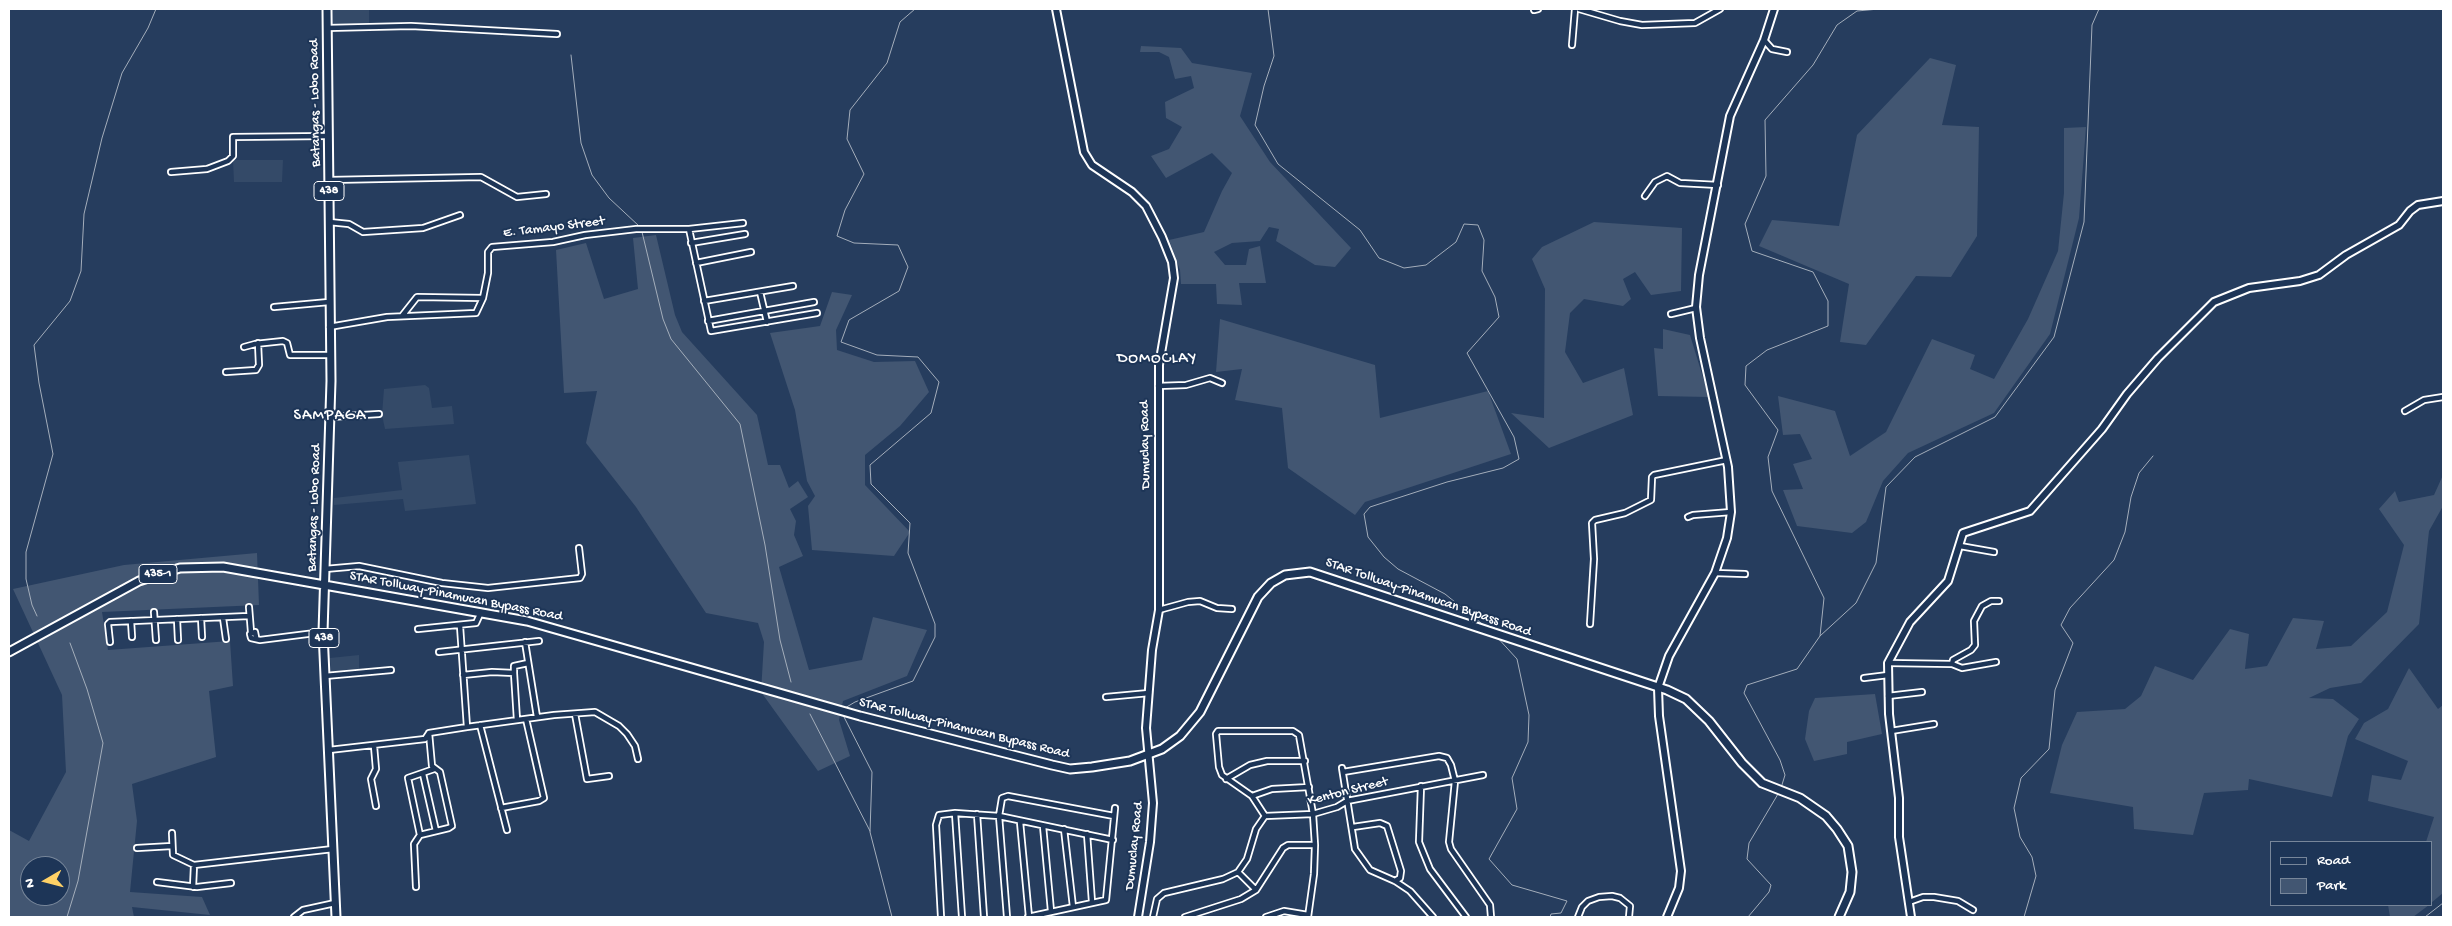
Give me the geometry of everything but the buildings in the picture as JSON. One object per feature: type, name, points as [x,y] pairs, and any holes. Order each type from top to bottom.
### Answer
[{"type":"main road","name":"Batangas - Lobo Road","points":[[327,9],[330,417],[324,632],[336,917]]},
{"type":"main road","name":"STAR Tollway-Pinamucan Bypass Road","points":[[9,652],[125,587],[166,571],[194,566],[223,567],[481,612],[560,630],[860,716],[1070,768],[1110,766],[1162,749],[1180,736],[1200,712],[1258,597],[1278,579],[1301,572],[1320,574],[1677,694],[1699,710],[1750,772],[1762,783],[1800,798],[1826,816],[1848,846],[1852,872],[1850,892],[1839,917]]},
{"type":"street","name":"Dumuclay Road","points":[[1056,9],[1084,152],[1092,165],[1132,192],[1146,206],[1172,262],[1173,290],[1161,347],[1158,386],[1159,610],[1152,650],[1146,728],[1154,803],[1149,851],[1138,917]]},
{"type":"street","points":[[1572,45],[1575,9]]},
{"type":"street","points":[[1579,9],[1620,21],[1642,25],[1695,23],[1720,9]]},
{"type":"street","points":[[1666,917],[1679,888],[1681,871],[1662,741],[1658,688],[1669,656],[1715,573],[1728,538],[1731,512],[1727,460],[1700,338],[1696,308],[1699,275],[1730,116],[1764,40],[1774,9]]},
{"type":"street","points":[[327,28],[411,26],[557,34]]},
{"type":"street","points":[[1764,40],[1772,49],[1787,52]]},
{"type":"street","points":[[172,172],[207,169],[228,161],[233,156],[233,137],[328,136]]},
{"type":"street","points":[[1646,196],[1656,182],[1666,176],[1680,182],[1718,185]]},
{"type":"street","points":[[329,180],[481,177],[517,197],[546,194]]},
{"type":"street","points":[[1911,917],[1900,838],[1899,798],[1888,696],[1888,663],[1910,622],[1948,581],[1964,533],[2030,511],[2102,428],[2126,394],[2158,358],[2214,302],[2249,288],[2300,281],[2319,275],[2346,255],[2399,225],[2410,211],[2418,205],[2443,201]]},
{"type":"street","points":[[329,222],[349,224],[363,232],[423,228],[444,219],[460,215]]},
{"type":"street","points":[[743,223],[689,228],[708,321],[713,332],[817,313]]},
{"type":"street","name":"E. Tamayo Street","points":[[483,298],[488,272],[488,252],[492,247],[553,242],[585,235],[656,228],[689,228]]},
{"type":"street","points":[[691,243],[745,234]]},
{"type":"street","points":[[696,263],[751,252]]},
{"type":"street","points":[[704,301],[793,286]]},
{"type":"street","points":[[760,292],[767,322]]},
{"type":"street","points":[[329,327],[402,316],[476,313],[483,298],[417,298],[402,316]]},
{"type":"street","points":[[274,307],[329,302]]},
{"type":"street","points":[[708,321],[814,302]]},
{"type":"street","points":[[1671,314],[1696,308]]},
{"type":"street","points":[[244,347],[258,343],[286,341],[290,355],[330,355]]},
{"type":"street","points":[[226,372],[256,370],[259,365],[258,343]]},
{"type":"street","points":[[1158,386],[1186,385],[1210,378],[1222,383]]},
{"type":"street","points":[[2405,411],[2424,400],[2443,397]]},
{"type":"street","points":[[330,417],[379,414]]},
{"type":"street","points":[[1590,624],[1594,559],[1592,523],[1595,520],[1625,513],[1651,500],[1652,477],[1654,474],[1727,460]]},
{"type":"street","points":[[1688,518],[1693,515],[1731,512]]},
{"type":"street","points":[[1960,546],[1994,552]]},
{"type":"street","points":[[325,569],[359,566],[442,582],[488,588],[580,578],[582,574],[578,548]]},
{"type":"street","points":[[1715,573],[1745,574]]},
{"type":"street","points":[[1952,664],[1953,660],[1971,650],[1975,645],[1974,622],[1982,606],[1991,601],[1999,601]]},
{"type":"street","points":[[1159,610],[1188,602],[1200,602],[1216,608],[1232,609]]},
{"type":"street","points":[[249,607],[251,632],[256,633],[256,637],[260,640],[324,632]]},
{"type":"street","points":[[154,612],[156,640]]},
{"type":"street","points":[[418,629],[477,623],[481,612]]},
{"type":"street","points":[[110,642],[108,623],[249,616]]},
{"type":"street","points":[[201,618],[202,637]]},
{"type":"street","points":[[224,618],[226,639]]},
{"type":"street","points":[[177,619],[178,640]]},
{"type":"street","points":[[132,621],[132,637]]},
{"type":"street","points":[[460,626],[467,726]]},
{"type":"street","points":[[439,652],[539,641]]},
{"type":"street","points":[[525,642],[537,717]]},
{"type":"street","points":[[1888,663],[1952,664],[1969,668],[1996,662]]},
{"type":"street","points":[[517,720],[514,666],[528,663]]},
{"type":"street","points":[[325,676],[391,670]]},
{"type":"street","points":[[463,675],[492,672],[514,673]]},
{"type":"street","points":[[1864,678],[1888,675]]},
{"type":"street","points":[[1888,696],[1922,692]]},
{"type":"street","points":[[1106,697],[1149,693]]},
{"type":"street","points":[[329,750],[374,746],[425,738],[429,733],[467,726],[595,712],[618,726],[635,746],[638,760]]},
{"type":"street","points":[[574,714],[587,779],[609,776]]},
{"type":"street","points":[[501,808],[539,801],[544,798],[526,719]]},
{"type":"street","points":[[1891,730],[1934,724]]},
{"type":"street","points":[[480,725],[507,830]]},
{"type":"street","points":[[1154,917],[1157,899],[1164,893],[1223,879],[1238,872],[1247,859],[1256,829],[1264,816],[1252,796],[1222,775],[1219,767],[1216,734],[1218,731],[1298,733],[1309,786],[1315,845],[1314,874],[1308,916],[1284,911],[1266,917]]},
{"type":"street","points":[[416,887],[413,846],[420,835],[452,826],[440,772],[432,766],[429,733]]},
{"type":"street","points":[[374,746],[376,769],[372,780],[376,806]]},
{"type":"street","points":[[1433,917],[1419,899],[1395,881],[1370,870],[1355,849],[1343,770],[1439,756],[1447,758],[1455,781],[1449,842],[1451,849],[1490,905],[1491,917]]},
{"type":"street","points":[[1226,779],[1250,765],[1266,761],[1305,761]]},
{"type":"street","points":[[420,835],[407,781],[410,777],[434,769]]},
{"type":"street","points":[[423,774],[436,831]]},
{"type":"street","name":"Kenton Street","points":[[1264,816],[1313,814],[1337,807],[1348,801],[1483,775]]},
{"type":"street","points":[[1252,796],[1272,789],[1309,786]]},
{"type":"street","points":[[1421,786],[1419,842],[1430,869],[1466,917]]},
{"type":"street","points":[[1006,917],[999,816],[1000,800],[1008,796],[1114,816]]},
{"type":"street","points":[[1020,822],[1028,917],[1106,900],[1115,808]]},
{"type":"street","points":[[941,917],[936,820],[939,815],[955,813],[999,816],[1020,822],[1113,840]]},
{"type":"street","points":[[955,813],[962,917]]},
{"type":"street","points":[[977,814],[984,917]]},
{"type":"street","points":[[1353,827],[1380,823],[1387,826],[1401,872],[1400,878],[1395,881]]},
{"type":"street","points":[[1043,826],[1050,911]]},
{"type":"street","points":[[1064,830],[1073,906]]},
{"type":"street","points":[[172,833],[173,855],[194,865],[333,850]]},
{"type":"street","points":[[1087,834],[1092,902]]},
{"type":"street","points":[[1184,917],[1241,899],[1256,890],[1283,848],[1288,845],[1315,845]]},
{"type":"street","points":[[137,848],[172,846]]},
{"type":"street","points":[[193,887],[194,865]]},
{"type":"street","points":[[1238,872],[1256,890]]},
{"type":"street","points":[[158,882],[193,887],[231,883]]},
{"type":"street","points":[[1578,917],[1582,907],[1588,901],[1612,896],[1626,901],[1630,906],[1630,917]]},
{"type":"street","points":[[1909,902],[1934,897],[1958,901],[1973,910]]},
{"type":"street","points":[[294,917],[303,910],[335,903]]},
{"type":"shaded area","points":[[333,9],[369,9],[369,24],[333,26]]},
{"type":"shaded area","points":[[233,160],[283,160],[282,182],[234,182]]},
{"type":"shaded area","points":[[425,385],[429,388],[432,408],[452,406],[454,424],[385,429],[382,415],[384,389]]},
{"type":"shaded area","points":[[469,455],[476,504],[405,511],[403,499],[334,505],[334,498],[402,490],[398,462]]},
{"type":"shaded area","points":[[359,655],[359,672],[331,674],[330,658]]},
{"type":"green space","points":[[1141,46],[1181,48],[1192,63],[1252,73],[1240,116],[1270,162],[1351,248],[1335,267],[1315,265],[1276,241],[1279,229],[1269,227],[1260,241],[1232,243],[1214,252],[1225,265],[1246,265],[1249,249],[1260,246],[1266,283],[1239,283],[1242,305],[1217,304],[1216,284],[1181,284],[1180,270],[1169,240],[1204,232],[1232,173],[1212,153],[1166,178],[1151,156],[1169,149],[1182,127],[1166,118],[1165,102],[1194,88],[1191,76],[1175,79],[1169,57],[1159,52],[1140,52]]},
{"type":"green space","points":[[1930,58],[1956,65],[1942,125],[1979,127],[1977,236],[1951,277],[1916,276],[1866,345],[1840,342],[1849,284],[1759,246],[1772,220],[1839,226],[1857,135]]},
{"type":"green space","points":[[2086,127],[2079,218],[2050,334],[1994,413],[1908,453],[1883,481],[1866,522],[1852,533],[1797,526],[1783,490],[1803,489],[1793,464],[1812,459],[1800,434],[1783,435],[1778,396],[1835,411],[1850,456],[1886,432],[1932,339],[1975,355],[1970,369],[1994,379],[2028,319],[2058,251],[2064,193],[2064,128]]},
{"type":"green space","points":[[1594,222],[1682,228],[1681,291],[1651,295],[1635,272],[1623,279],[1631,299],[1623,306],[1584,299],[1570,313],[1565,352],[1583,383],[1624,368],[1633,415],[1549,448],[1511,413],[1544,418],[1545,289],[1532,259],[1542,247]]},
{"type":"green space","points":[[656,235],[675,315],[682,332],[757,415],[768,465],[780,465],[789,488],[798,481],[808,497],[790,509],[796,521],[794,535],[803,556],[779,567],[809,670],[862,660],[873,617],[927,630],[907,676],[843,701],[839,720],[850,756],[818,771],[761,692],[764,642],[758,623],[706,613],[636,507],[586,443],[597,391],[564,393],[556,250],[586,243],[604,299],[638,289],[633,238]]},
{"type":"green space","points":[[832,292],[852,295],[836,330],[837,350],[874,362],[915,361],[929,392],[900,426],[865,455],[865,485],[910,532],[894,556],[812,550],[808,506],[815,496],[807,481],[795,410],[770,333],[820,326]]},
{"type":"green space","points":[[1220,319],[1375,365],[1380,418],[1488,391],[1511,454],[1365,502],[1355,515],[1288,468],[1282,408],[1235,400],[1242,369],[1216,372]]},
{"type":"green space","points":[[1663,329],[1690,335],[1709,397],[1658,396],[1654,348],[1663,349]]},
{"type":"green space","points":[[2443,475],[2443,506],[2429,531],[2419,624],[2361,683],[2330,688],[2309,698],[2333,699],[2359,719],[2348,736],[2332,797],[2249,779],[2248,790],[2204,793],[2193,835],[2134,829],[2133,807],[2050,793],[2062,745],[2077,712],[2125,709],[2141,696],[2155,666],[2193,680],[2230,629],[2249,634],[2245,669],[2267,666],[2293,618],[2324,621],[2316,649],[2351,646],[2387,612],[2404,545],[2379,509],[2395,491],[2399,502],[2434,495]]},
{"type":"green space","points":[[257,553],[259,605],[102,612],[108,650],[230,641],[233,686],[209,691],[216,757],[132,784],[137,821],[130,892],[202,897],[210,915],[132,907],[134,917],[9,917],[9,830],[29,841],[66,772],[62,695],[13,589],[124,565]]},
{"type":"green space","points":[[2409,668],[2438,709],[2443,705],[2443,893],[2432,902],[2432,841],[2426,841],[2434,817],[2368,801],[2372,775],[2401,780],[2408,761],[2355,739],[2364,723],[2388,709]]},
{"type":"green space","points":[[1875,694],[1882,734],[1847,742],[1847,754],[1814,761],[1805,739],[1809,711],[1815,698]]},
{"type":"green space","points":[[2388,906],[2428,906],[2413,917],[2390,917]]},
{"type":"waterway","points":[[37,616],[32,605],[26,579],[26,552],[53,454],[39,383],[34,345],[70,301],[81,271],[84,214],[102,138],[122,73],[148,28],[156,9]]},
{"type":"waterway","points":[[845,708],[855,702],[913,681],[935,637],[935,624],[908,553],[910,523],[871,484],[870,465],[931,413],[939,382],[918,357],[877,355],[841,342],[849,320],[899,291],[908,267],[898,245],[854,243],[837,236],[845,210],[864,174],[847,139],[850,110],[887,63],[900,22],[915,9]]},
{"type":"waterway","points":[[1268,9],[1274,56],[1264,86],[1255,125],[1278,164],[1360,230],[1379,258],[1404,268],[1426,265],[1456,242],[1464,224],[1478,225],[1484,240],[1482,271],[1495,297],[1499,317],[1467,353],[1514,437],[1519,459],[1503,468],[1447,482],[1370,507],[1364,514],[1368,537],[1384,557],[1398,569],[1445,594],[1486,627]]},
{"type":"waterway","points":[[1781,788],[1785,775],[1780,760],[1744,693],[1747,685],[1797,669],[1820,636],[1824,598],[1772,491],[1768,457],[1778,430],[1745,385],[1746,366],[1767,350],[1828,326],[1828,301],[1813,272],[1752,251],[1745,224],[1766,176],[1765,120],[1813,65],[1837,25],[1857,11],[1879,9]]},
{"type":"waterway","points":[[1820,636],[1856,603],[1876,563],[1886,487],[1915,457],[1995,417],[2054,337],[2084,222],[2092,25],[2099,9]]},
{"type":"waterway","points":[[571,55],[581,143],[592,175],[609,198],[639,226]]},
{"type":"waterway","points":[[642,232],[663,319],[671,339],[740,424],[765,545],[780,640],[791,682]]},
{"type":"waterway","points":[[2024,917],[2036,876],[2032,857],[2020,837],[2014,808],[2021,778],[2049,749],[2055,690],[2073,643],[2061,625],[2070,608],[2114,560],[2125,532],[2131,497],[2139,473],[2153,456]]},
{"type":"waterway","points":[[1496,636],[1517,659],[1529,715],[1528,742],[1512,778],[1517,809],[1489,859],[1512,885],[1567,901],[1561,913],[1551,914],[1550,917]]},
{"type":"waterway","points":[[67,917],[78,881],[103,743],[87,689],[70,643]]},
{"type":"waterway","points":[[810,714],[870,831]]},
{"type":"waterway","points":[[843,715],[872,772],[870,832],[892,917]]},
{"type":"waterway","points":[[1748,917],[1769,892],[1771,885],[1747,859],[1749,843],[1778,794]]},
{"type":"waterway","points":[[2425,917],[2443,903]]},
{"type":"district","name":"DOMOCLAY","points":[[1157,360]]},
{"type":"district","name":"SAMPAGA","points":[[330,417]]}]
